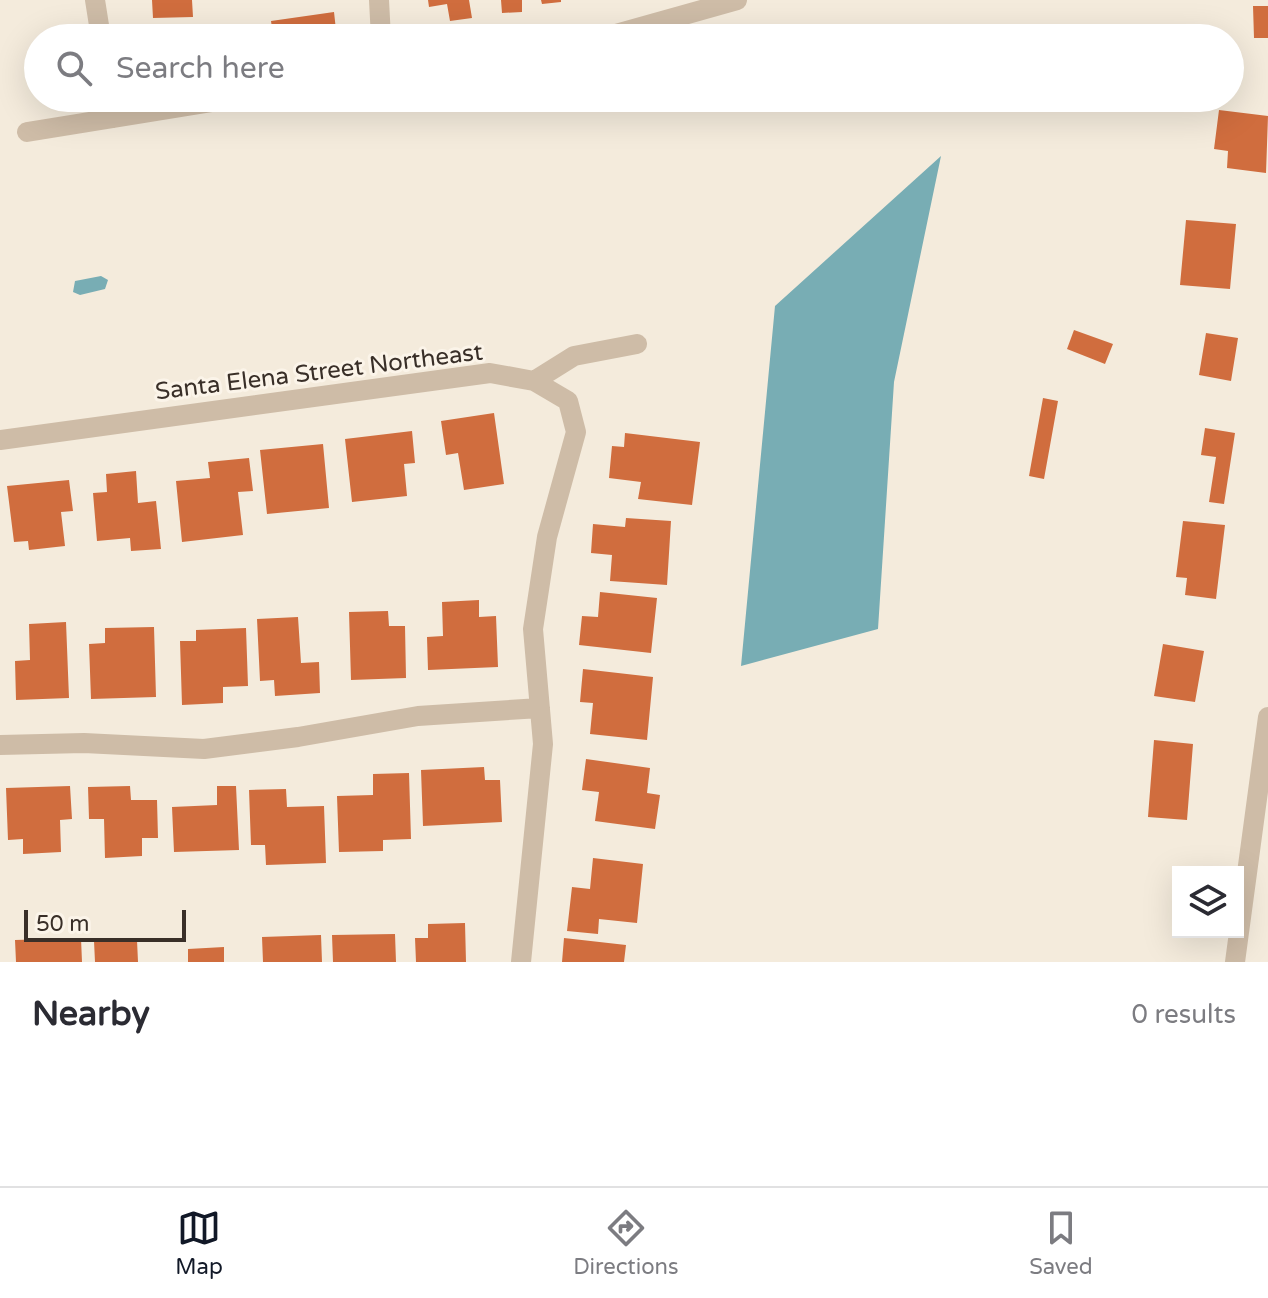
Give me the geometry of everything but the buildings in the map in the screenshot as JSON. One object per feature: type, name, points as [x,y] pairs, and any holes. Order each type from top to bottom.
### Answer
[{"type":"street","points":[[95,0],[99,24]]},
{"type":"street","points":[[379,0],[380,24]]},
{"type":"street","points":[[652,24],[737,0]]},
{"type":"street","points":[[27,132],[98,112]]},
{"type":"street","points":[[521,962],[543,744],[533,629],[547,537],[576,432],[568,401],[534,381],[574,356],[637,344]]},
{"type":"street","name":"Santa Elena Street Northeast","points":[[0,440],[490,373],[534,381]]},
{"type":"street","points":[[0,745],[84,743],[204,749],[298,737],[418,716],[540,708]]},
{"type":"street","points":[[1235,962],[1268,717]]},
{"type":"water","points":[[941,156],[894,382],[878,629],[741,666],[775,306]]},
{"type":"water","points":[[101,276],[108,280],[105,289],[80,295],[73,292],[75,281]]}]
